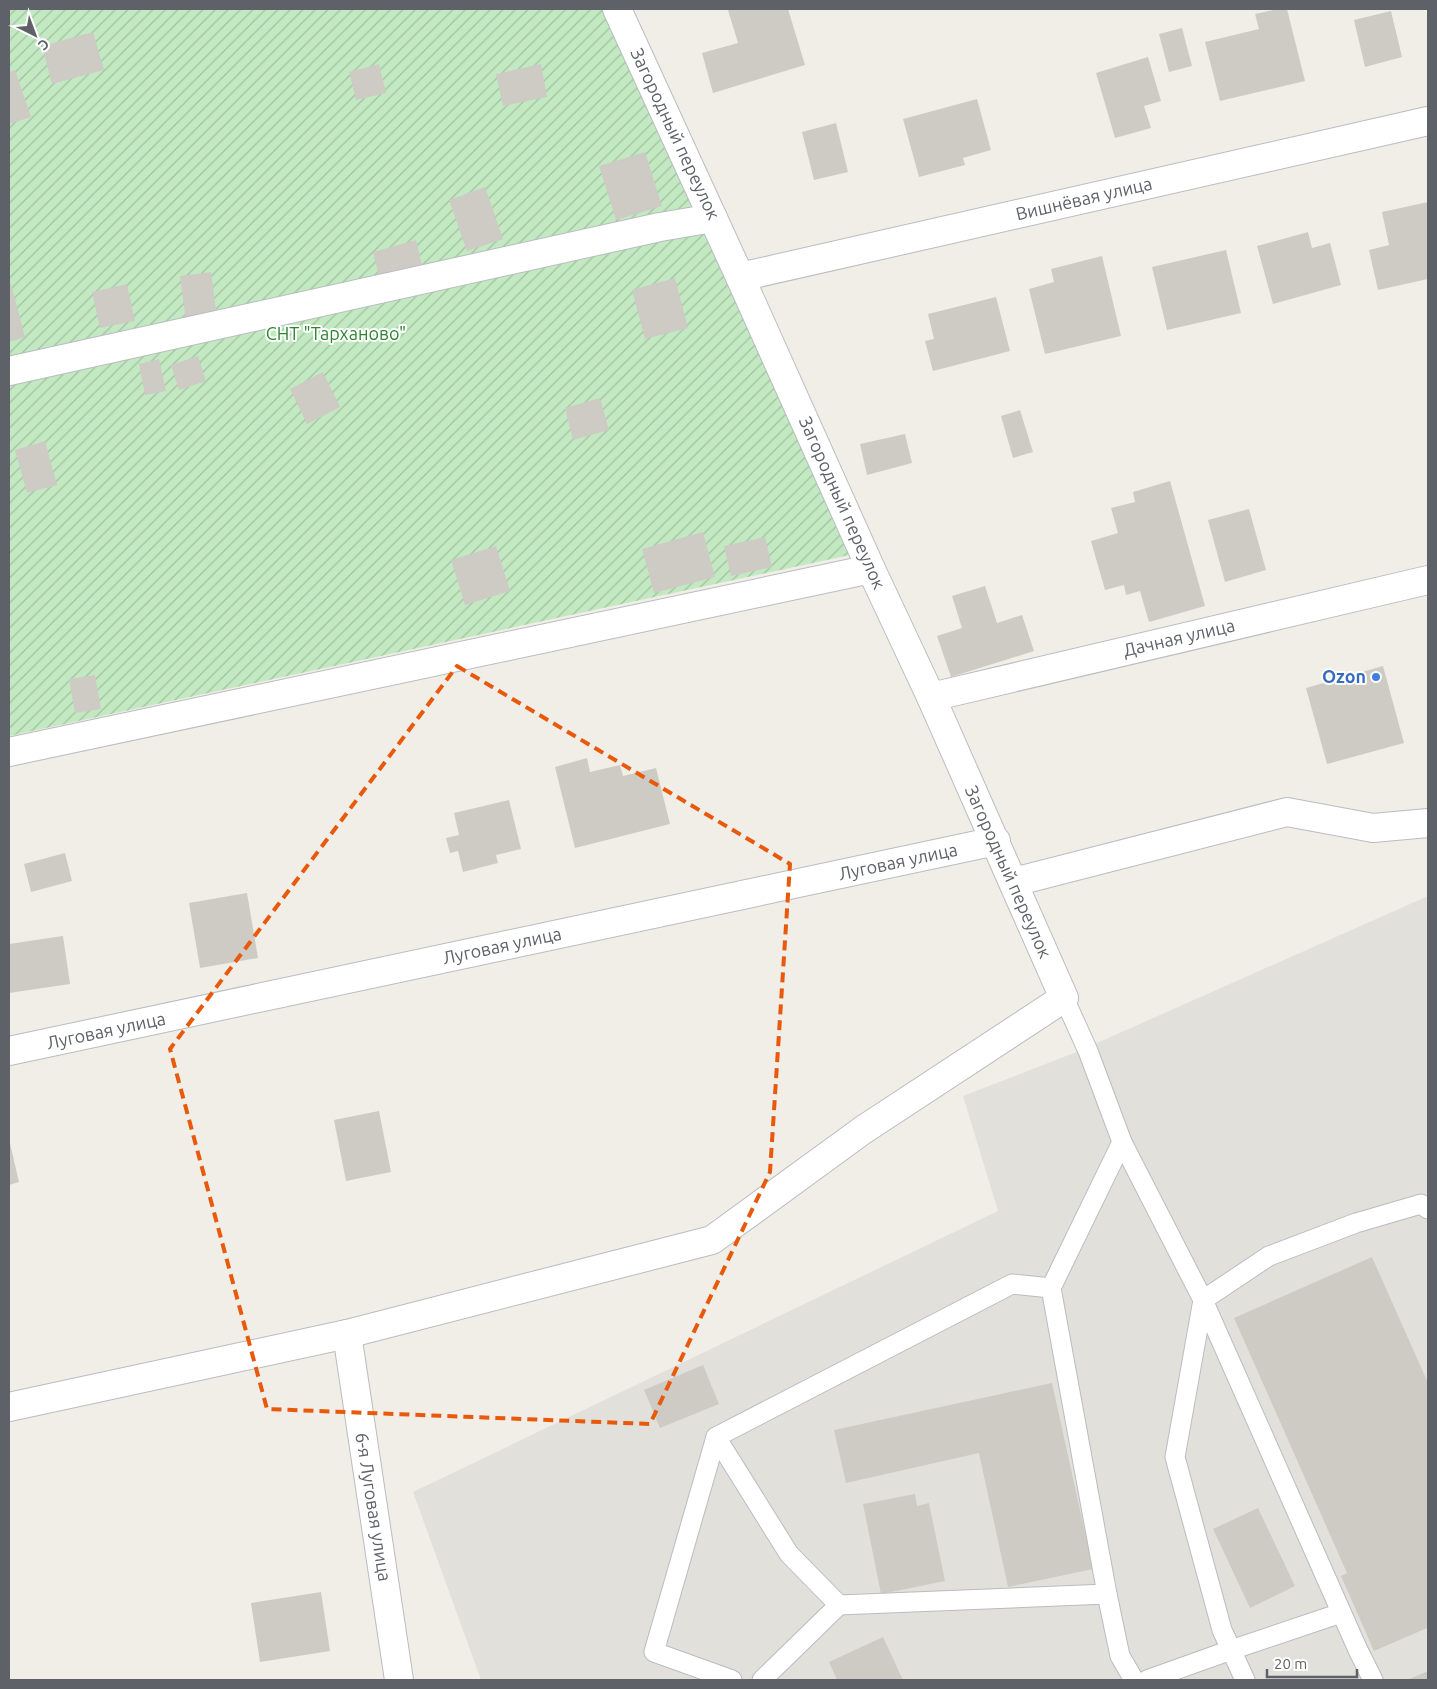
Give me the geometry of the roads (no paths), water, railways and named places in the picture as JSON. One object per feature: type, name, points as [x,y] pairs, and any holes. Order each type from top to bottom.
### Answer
[{"type":"street","name":"Загородный переулок","points":[[617,9],[931,697],[1064,998]]},
{"type":"street","name":"Вишнёвая улица","points":[[740,277],[1428,121]]},
{"type":"street","points":[[9,370],[660,227],[713,218]]},
{"type":"street","points":[[9,752],[871,569]]},
{"type":"street","name":"Дачная улица","points":[[931,697],[1428,580]]},
{"type":"street","points":[[1014,882],[1287,812],[1373,828],[1428,823]]},
{"type":"street","name":"Луговая улица","points":[[9,1051],[996,841]]},
{"type":"street","points":[[9,1407],[347,1334],[712,1240],[863,1130],[1064,998]]},
{"type":"street","name":"6-я Луговая улица","points":[[347,1334],[399,1680]]},
{"type":"lane","points":[[1064,998],[1088,1051],[1122,1142],[1203,1300],[1341,1613],[1373,1680]]},
{"type":"lane","points":[[1122,1142],[1051,1288],[1120,1656],[1134,1680]]},
{"type":"lane","points":[[1245,1680],[1222,1630],[1174,1457],[1203,1300],[1269,1256],[1396,1210],[1420,1204],[1428,1209]]},
{"type":"lane","points":[[732,1680],[654,1652],[716,1437],[1012,1284],[1051,1288]]},
{"type":"lane","points":[[716,1437],[789,1554],[839,1605]]},
{"type":"lane","points":[[762,1680],[839,1605],[1107,1594]]},
{"type":"lane","points":[[1147,1680],[1341,1613]]},
{"type":"place","name":"Ozon","points":[[1376,677]]},
{"type":"park label","name":"СНТ \"Тарханово\"","points":[[336,334]]}]
